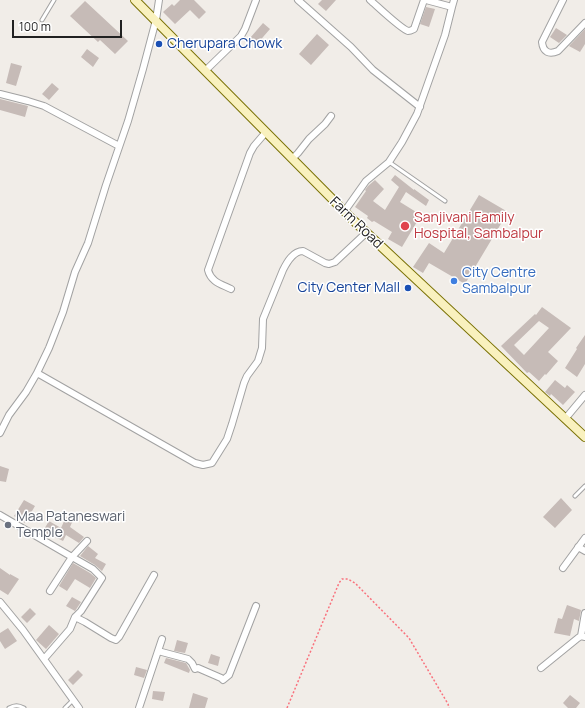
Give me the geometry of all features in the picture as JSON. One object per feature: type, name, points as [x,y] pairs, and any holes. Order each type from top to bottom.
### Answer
[{"type":"main road","name":"Farm Road","points":[[135,0],[344,212],[585,437]]},
{"type":"street","points":[[0,433],[9,415],[26,392],[37,373],[49,348],[63,312],[75,272],[88,243],[128,121],[156,20],[158,0]]},
{"type":"street","points":[[205,71],[241,36],[256,0]]},
{"type":"street","points":[[298,0],[373,70],[420,107]]},
{"type":"street","points":[[370,0],[391,19],[408,31],[414,29],[425,0],[452,7]]},
{"type":"street","points":[[344,212],[366,181],[389,162],[417,114],[445,35],[454,0]]},
{"type":"street","points":[[563,0],[542,42],[542,47],[544,50],[554,53],[558,51],[585,23]]},
{"type":"street","points":[[0,94],[44,106],[119,146]]},
{"type":"street","points":[[292,159],[309,139],[326,124],[331,116]]},
{"type":"street","points":[[231,289],[213,280],[209,275],[208,270],[250,153],[266,132]]},
{"type":"street","points":[[37,373],[195,463],[203,465],[212,463],[227,439],[247,376],[258,361],[262,348],[263,319],[286,264],[295,253],[300,251],[325,263],[329,264],[335,262],[366,233]]},
{"type":"street","points":[[565,419],[585,395]]},
{"type":"street","points":[[0,515],[93,569],[102,578],[76,617],[70,629],[44,659]]},
{"type":"street","points":[[563,568],[585,538]]},
{"type":"street","points":[[50,591],[72,557],[87,541]]},
{"type":"street","points":[[578,547],[585,551]]},
{"type":"street","points":[[76,617],[116,640],[154,575]]},
{"type":"street","points":[[0,602],[23,630],[79,708]]},
{"type":"street","points":[[158,651],[188,659],[192,662],[195,669],[198,668],[223,680],[229,675],[256,606]]},
{"type":"street","points":[[541,668],[583,637],[585,613]]},
{"type":"street","points":[[139,708],[162,639]]},
{"type":"lane","points":[[42,20],[54,0]]},
{"type":"lane","points":[[389,162],[445,201]]},
{"type":"lane","points":[[575,496],[585,486]]},
{"type":"lane","points":[[65,708],[73,700]]},
{"type":"lane","points":[[9,708],[18,705],[24,708]]},
{"type":"path","points":[[287,708],[339,583],[342,579],[348,579],[355,583],[409,638],[449,708]]},
{"type":"building","points":[[180,0],[194,0],[206,12],[199,19],[190,10],[175,24],[163,12],[172,4],[174,6]]},
{"type":"building","points":[[322,0],[336,0],[326,11],[318,4]]},
{"type":"building","points":[[85,1],[128,41],[115,54],[100,40],[98,42],[70,16]]},
{"type":"building","points":[[426,7],[435,9],[429,27],[420,24]]},
{"type":"building","points":[[263,23],[270,29],[257,44],[250,38]]},
{"type":"building","points":[[556,28],[567,35],[559,43],[550,37]]},
{"type":"building","points":[[585,29],[585,44],[580,52],[569,46]]},
{"type":"building","points":[[317,34],[329,45],[311,65],[299,54]]},
{"type":"building","points":[[87,49],[99,58],[93,67],[81,57]]},
{"type":"building","points":[[11,63],[22,66],[16,86],[6,83]]},
{"type":"building","points":[[52,83],[59,89],[49,100],[42,94]]},
{"type":"building","points":[[0,99],[28,106],[25,117],[0,110]]},
{"type":"building","points":[[395,175],[429,200],[426,206],[406,192],[400,202],[421,215],[402,247],[388,239],[392,232],[374,221],[372,222],[367,218],[368,216],[355,207],[366,191],[365,190],[375,180],[384,189],[373,201],[385,210],[399,187],[391,180]]},
{"type":"building","points":[[479,195],[508,212],[465,284],[429,263],[423,273],[413,267],[429,243],[444,253]]},
{"type":"building","points":[[542,307],[571,328],[548,352],[558,361],[539,381],[529,372],[527,373],[501,346],[535,314],[536,315]],"holes":[[[539,321],[549,328],[524,355],[514,345]]]},
{"type":"building","points":[[585,335],[585,364],[577,377],[565,368]]},
{"type":"building","points":[[555,380],[565,388],[567,385],[575,392],[563,405],[551,394],[550,396],[545,392]]},
{"type":"building","points":[[0,466],[9,469],[6,482],[0,481]]},
{"type":"building","points":[[561,498],[572,510],[555,528],[543,517]]},
{"type":"building","points":[[24,500],[35,506],[25,523],[14,516]]},
{"type":"building","points":[[66,517],[74,518],[70,527],[84,537],[79,543],[66,535],[63,541],[55,537],[54,538],[43,531],[49,521],[61,528]]},
{"type":"building","points":[[88,546],[98,554],[95,558],[106,564],[102,571],[80,556]]},
{"type":"building","points":[[73,563],[96,578],[90,588],[75,579],[67,591],[59,586]]},
{"type":"building","points":[[0,568],[19,579],[8,595],[0,590]]},
{"type":"building","points":[[72,597],[81,602],[75,611],[66,606]]},
{"type":"building","points":[[567,605],[581,610],[579,621],[574,619],[570,636],[554,633],[558,618],[562,619]]},
{"type":"building","points":[[30,608],[36,614],[27,623],[21,617]]},
{"type":"building","points":[[49,625],[59,634],[46,649],[36,640]]},
{"type":"building","points":[[8,628],[17,641],[5,649],[0,641],[0,633]]},
{"type":"building","points":[[177,640],[188,643],[185,653],[174,651]]},
{"type":"building","points":[[211,654],[220,657],[218,666],[208,663]]},
{"type":"building","points":[[166,658],[186,663],[190,670],[189,673],[164,663]]},
{"type":"building","points":[[136,667],[147,670],[144,678],[134,675]]},
{"type":"building","points":[[78,670],[83,675],[73,685],[68,680]]},
{"type":"building","points":[[153,691],[165,692],[163,701],[152,699]]},
{"type":"building","points":[[193,693],[208,698],[205,708],[189,708]]},
{"type":"building","points":[[570,695],[580,703],[576,708],[568,708],[563,703]]},
{"type":"place","name":"Cherupara Chowk","points":[[159,44]]},
{"type":"place","name":"Sanjivani Family Hospital, Sambalpur","points":[[405,226]]},
{"type":"place","name":"City Centre Sambalpur","points":[[454,281]]},
{"type":"place","name":"City Center Mall","points":[[408,288]]},
{"type":"place","name":"Maa Pataneswari Temple","points":[[8,525]]}]
